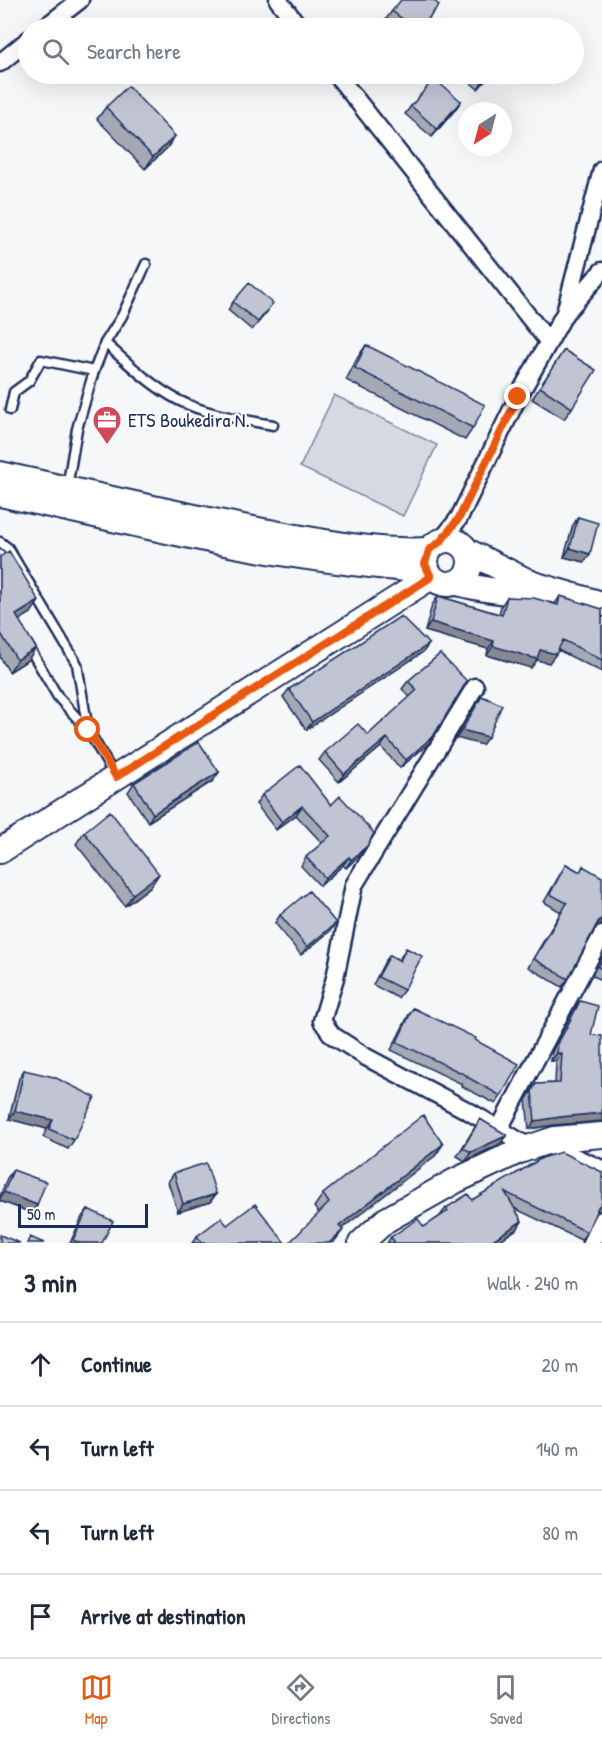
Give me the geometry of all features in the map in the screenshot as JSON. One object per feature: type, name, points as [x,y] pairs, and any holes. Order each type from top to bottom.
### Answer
[{"type":"main road","points":[[0,474],[222,523],[340,545],[443,556],[508,573],[550,590],[602,604]]},
{"type":"main road","points":[[0,494],[210,541],[301,556],[393,568],[443,556],[470,566],[464,578],[458,583]]},
{"type":"main road","points":[[443,556],[443,585],[458,583],[485,590],[513,593],[550,590]]},
{"type":"main road","points":[[0,851],[396,599],[443,556]]},
{"type":"main road","points":[[393,568],[396,599]]},
{"type":"main road","points":[[361,1243],[386,1220],[456,1181],[536,1145],[555,1139],[602,1136]]},
{"type":"street","points":[[57,18],[80,0]]},
{"type":"street","points":[[278,0],[292,18]]},
{"type":"street","points":[[0,63],[18,48]]},
{"type":"street","points":[[344,84],[548,341]]},
{"type":"street","points":[[565,313],[602,170]]},
{"type":"street","points":[[443,556],[518,397],[548,341],[565,313],[602,271]]},
{"type":"street","points":[[475,687],[354,885],[335,978],[322,1021],[332,1035],[366,1057],[499,1129],[602,1169]]},
{"type":"street","points":[[499,1129],[602,935]]},
{"type":"street","points":[[591,1243],[602,1220]]},
{"type":"lane","points":[[67,489],[77,429],[94,371],[105,343],[122,316],[146,264]]},
{"type":"lane","points":[[105,343],[149,381],[179,400],[218,414],[273,424]]},
{"type":"lane","points":[[9,410],[14,392],[29,381],[41,360],[94,371]]},
{"type":"lane","points":[[0,542],[8,548],[77,664],[88,730]]},
{"type":"lane","points":[[22,636],[58,698],[88,730],[116,777]]},
{"type":"shaded area","points":[[334,395],[437,445],[403,516],[300,467]]},
{"type":"building","points":[[401,0],[433,0],[439,5],[429,18],[401,18],[392,11]]},
{"type":"building","points":[[430,84],[440,84],[461,101],[437,129],[411,106]]},
{"type":"building","points":[[128,86],[175,136],[153,157],[106,107]]},
{"type":"building","points":[[249,283],[273,303],[258,322],[233,302]]},
{"type":"building","points":[[366,345],[485,405],[473,428],[355,368]]},
{"type":"building","points":[[564,350],[596,370],[572,408],[540,387]]},
{"type":"building","points":[[578,517],[598,523],[590,554],[570,548]]},
{"type":"building","points":[[9,551],[39,601],[16,615],[36,648],[17,660],[0,632],[0,557]]},
{"type":"building","points":[[438,596],[502,615],[507,597],[534,598],[558,605],[560,596],[602,609],[602,660],[563,640],[556,654],[540,650],[537,659],[493,646],[494,641],[431,622]]},
{"type":"building","points":[[401,616],[429,644],[312,722],[289,689]]},
{"type":"building","points":[[440,654],[467,681],[434,735],[406,760],[387,738],[344,774],[325,752],[358,724],[368,735],[417,690],[408,681]]},
{"type":"building","points":[[482,696],[502,705],[488,737],[462,730]]},
{"type":"building","points":[[199,742],[219,772],[153,814],[134,783]]},
{"type":"building","points":[[300,765],[331,805],[340,796],[374,833],[367,846],[351,860],[349,857],[325,878],[306,857],[330,836],[302,806],[282,822],[262,795]]},
{"type":"building","points":[[110,811],[159,874],[133,894],[84,832]]},
{"type":"building","points":[[566,864],[580,872],[583,866],[602,877],[602,918],[568,979],[534,959],[567,903],[550,894]]},
{"type":"building","points":[[309,891],[336,923],[307,947],[280,915]]},
{"type":"building","points":[[406,948],[422,956],[404,990],[378,977],[390,955],[400,961]]},
{"type":"building","points":[[580,1001],[598,1006],[591,1035],[602,1036],[602,1113],[535,1121],[532,1091],[536,1084],[560,1083],[562,1053],[557,1053],[558,1044]]},
{"type":"building","points":[[413,1008],[476,1038],[475,1040],[519,1064],[501,1096],[468,1076],[397,1042]]},
{"type":"building","points":[[24,1070],[54,1077],[95,1097],[74,1140],[49,1129],[53,1120],[15,1111]]},
{"type":"building","points":[[423,1115],[443,1144],[339,1226],[343,1230],[329,1243],[289,1243],[329,1203],[323,1194]]},
{"type":"building","points":[[480,1119],[507,1135],[471,1152],[463,1148]]},
{"type":"building","points":[[561,1152],[602,1172],[602,1203],[587,1232],[505,1192],[522,1221],[488,1243],[395,1243],[391,1237],[418,1219],[424,1227],[448,1211],[446,1208],[468,1194],[472,1200],[542,1158]]},
{"type":"building","points":[[206,1163],[216,1194],[183,1204],[174,1173]]},
{"type":"building","points":[[13,1170],[46,1182],[37,1205],[4,1192]]},
{"type":"building","points":[[255,1204],[285,1243],[202,1243],[197,1236],[221,1218],[227,1225]]},
{"type":"building","points":[[88,1209],[113,1221],[102,1243],[80,1243],[73,1240]]},
{"type":"building","points":[[0,1235],[20,1243],[0,1243]]},
{"type":"building","points":[[30,1237],[44,1243],[27,1243]]},
{"type":"place","name":"ETS Boukedira N.","points":[[107,446]]},
{"type":"route","points":[[88,730],[116,777],[431,577],[425,564],[426,556],[434,544],[441,541],[459,518],[518,397]]}]
